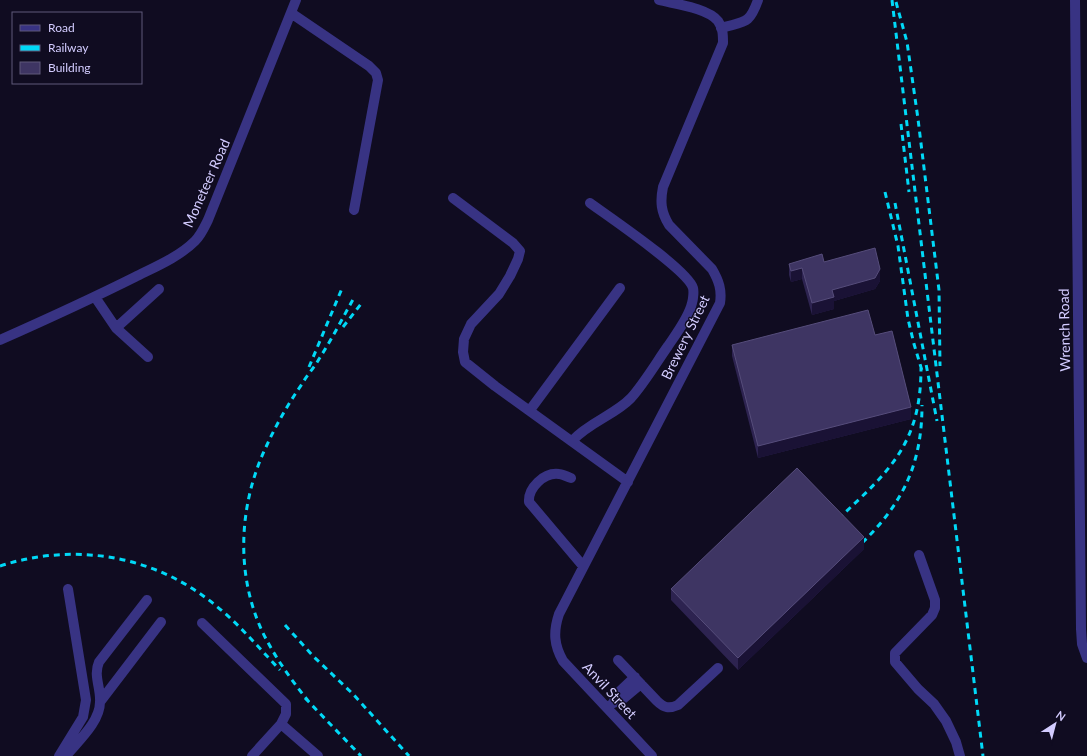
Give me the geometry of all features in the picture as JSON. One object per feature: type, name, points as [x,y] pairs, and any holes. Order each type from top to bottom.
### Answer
[{"type":"street","name":"Moneteer Road","points":[[0,340],[95,297],[174,257],[202,233],[296,0]]},
{"type":"street","points":[[659,0],[707,14],[718,22],[721,28],[746,21],[751,17],[758,0]]},
{"type":"street","name":"Wrench Road","points":[[1075,0],[1081,630],[1082,644],[1087,658]]},
{"type":"street","points":[[291,13],[369,66],[376,73],[378,80],[354,210]]},
{"type":"street","name":"Brewery Street","points":[[555,639],[556,625],[559,614],[720,304],[720,285],[717,277],[712,269],[669,225],[663,213],[661,197],[663,187],[723,43],[721,28]]},
{"type":"street","points":[[453,198],[513,243],[520,251],[513,271],[499,294],[471,324],[464,339],[463,352],[465,362],[628,482]]},
{"type":"street","points":[[572,441],[585,428],[630,399],[650,373],[680,327],[692,303],[693,289],[688,279],[658,253],[590,203]]},
{"type":"street","points":[[530,410],[620,288]]},
{"type":"street","points":[[116,328],[159,289]]},
{"type":"street","points":[[95,297],[116,328],[148,357]]},
{"type":"street","points":[[571,478],[559,474],[550,474],[538,482],[533,488],[529,496],[529,502],[583,566]]},
{"type":"street","points":[[919,555],[935,600],[935,608],[932,615],[895,652],[895,662],[918,689],[934,704],[946,721],[956,742],[960,756]]},
{"type":"street","points":[[59,756],[83,717],[86,700],[68,589]]},
{"type":"street","points":[[100,702],[96,668],[146,600]]},
{"type":"street","points":[[66,756],[95,719],[100,702],[161,622]]},
{"type":"street","points":[[202,622],[286,704],[286,714],[281,724],[252,756]]},
{"type":"street","name":"Anvil Street","points":[[555,639],[557,651],[563,661],[610,706],[652,756]]},
{"type":"street","points":[[618,660],[663,707],[671,708],[678,705],[718,668]]},
{"type":"street","points":[[610,706],[623,700],[638,680]]},
{"type":"street","points":[[281,724],[318,756]]},
{"type":"building","points":[[875,248],[880,269],[875,278],[832,290],[834,297],[812,303],[802,268],[791,271],[789,264],[822,254],[824,262]]},
{"type":"building","points":[[868,310],[875,335],[892,331],[911,407],[758,446],[732,345]]},
{"type":"building","points":[[797,468],[864,537],[738,658],[671,589]]},
{"type":"railway","points":[[892,0],[983,756]]},
{"type":"railway","points":[[896,2],[907,42],[939,290],[940,366]]},
{"type":"railway","points":[[901,124],[909,192]]},
{"type":"railway","points":[[885,192],[898,246],[908,319],[923,374]]},
{"type":"railway","points":[[895,203],[937,421]]},
{"type":"railway","points":[[309,367],[343,286]]},
{"type":"railway","points":[[309,702],[275,654],[265,637],[255,614],[245,567],[245,517],[250,493],[266,447],[287,407],[317,362],[355,296]]},
{"type":"railway","points":[[343,327],[361,304]]},
{"type":"railway","points":[[838,519],[873,486],[899,454],[908,436],[915,416],[920,394],[921,368]]},
{"type":"railway","points":[[862,543],[889,513],[907,481],[914,464],[918,446],[922,405]]},
{"type":"railway","points":[[0,566],[28,559],[56,555],[85,555],[113,558],[140,564],[166,574],[192,588],[215,605],[241,628],[280,670]]},
{"type":"railway","points":[[285,625],[314,657],[353,694],[409,756]]},
{"type":"railway","points":[[305,698],[361,756]]}]
